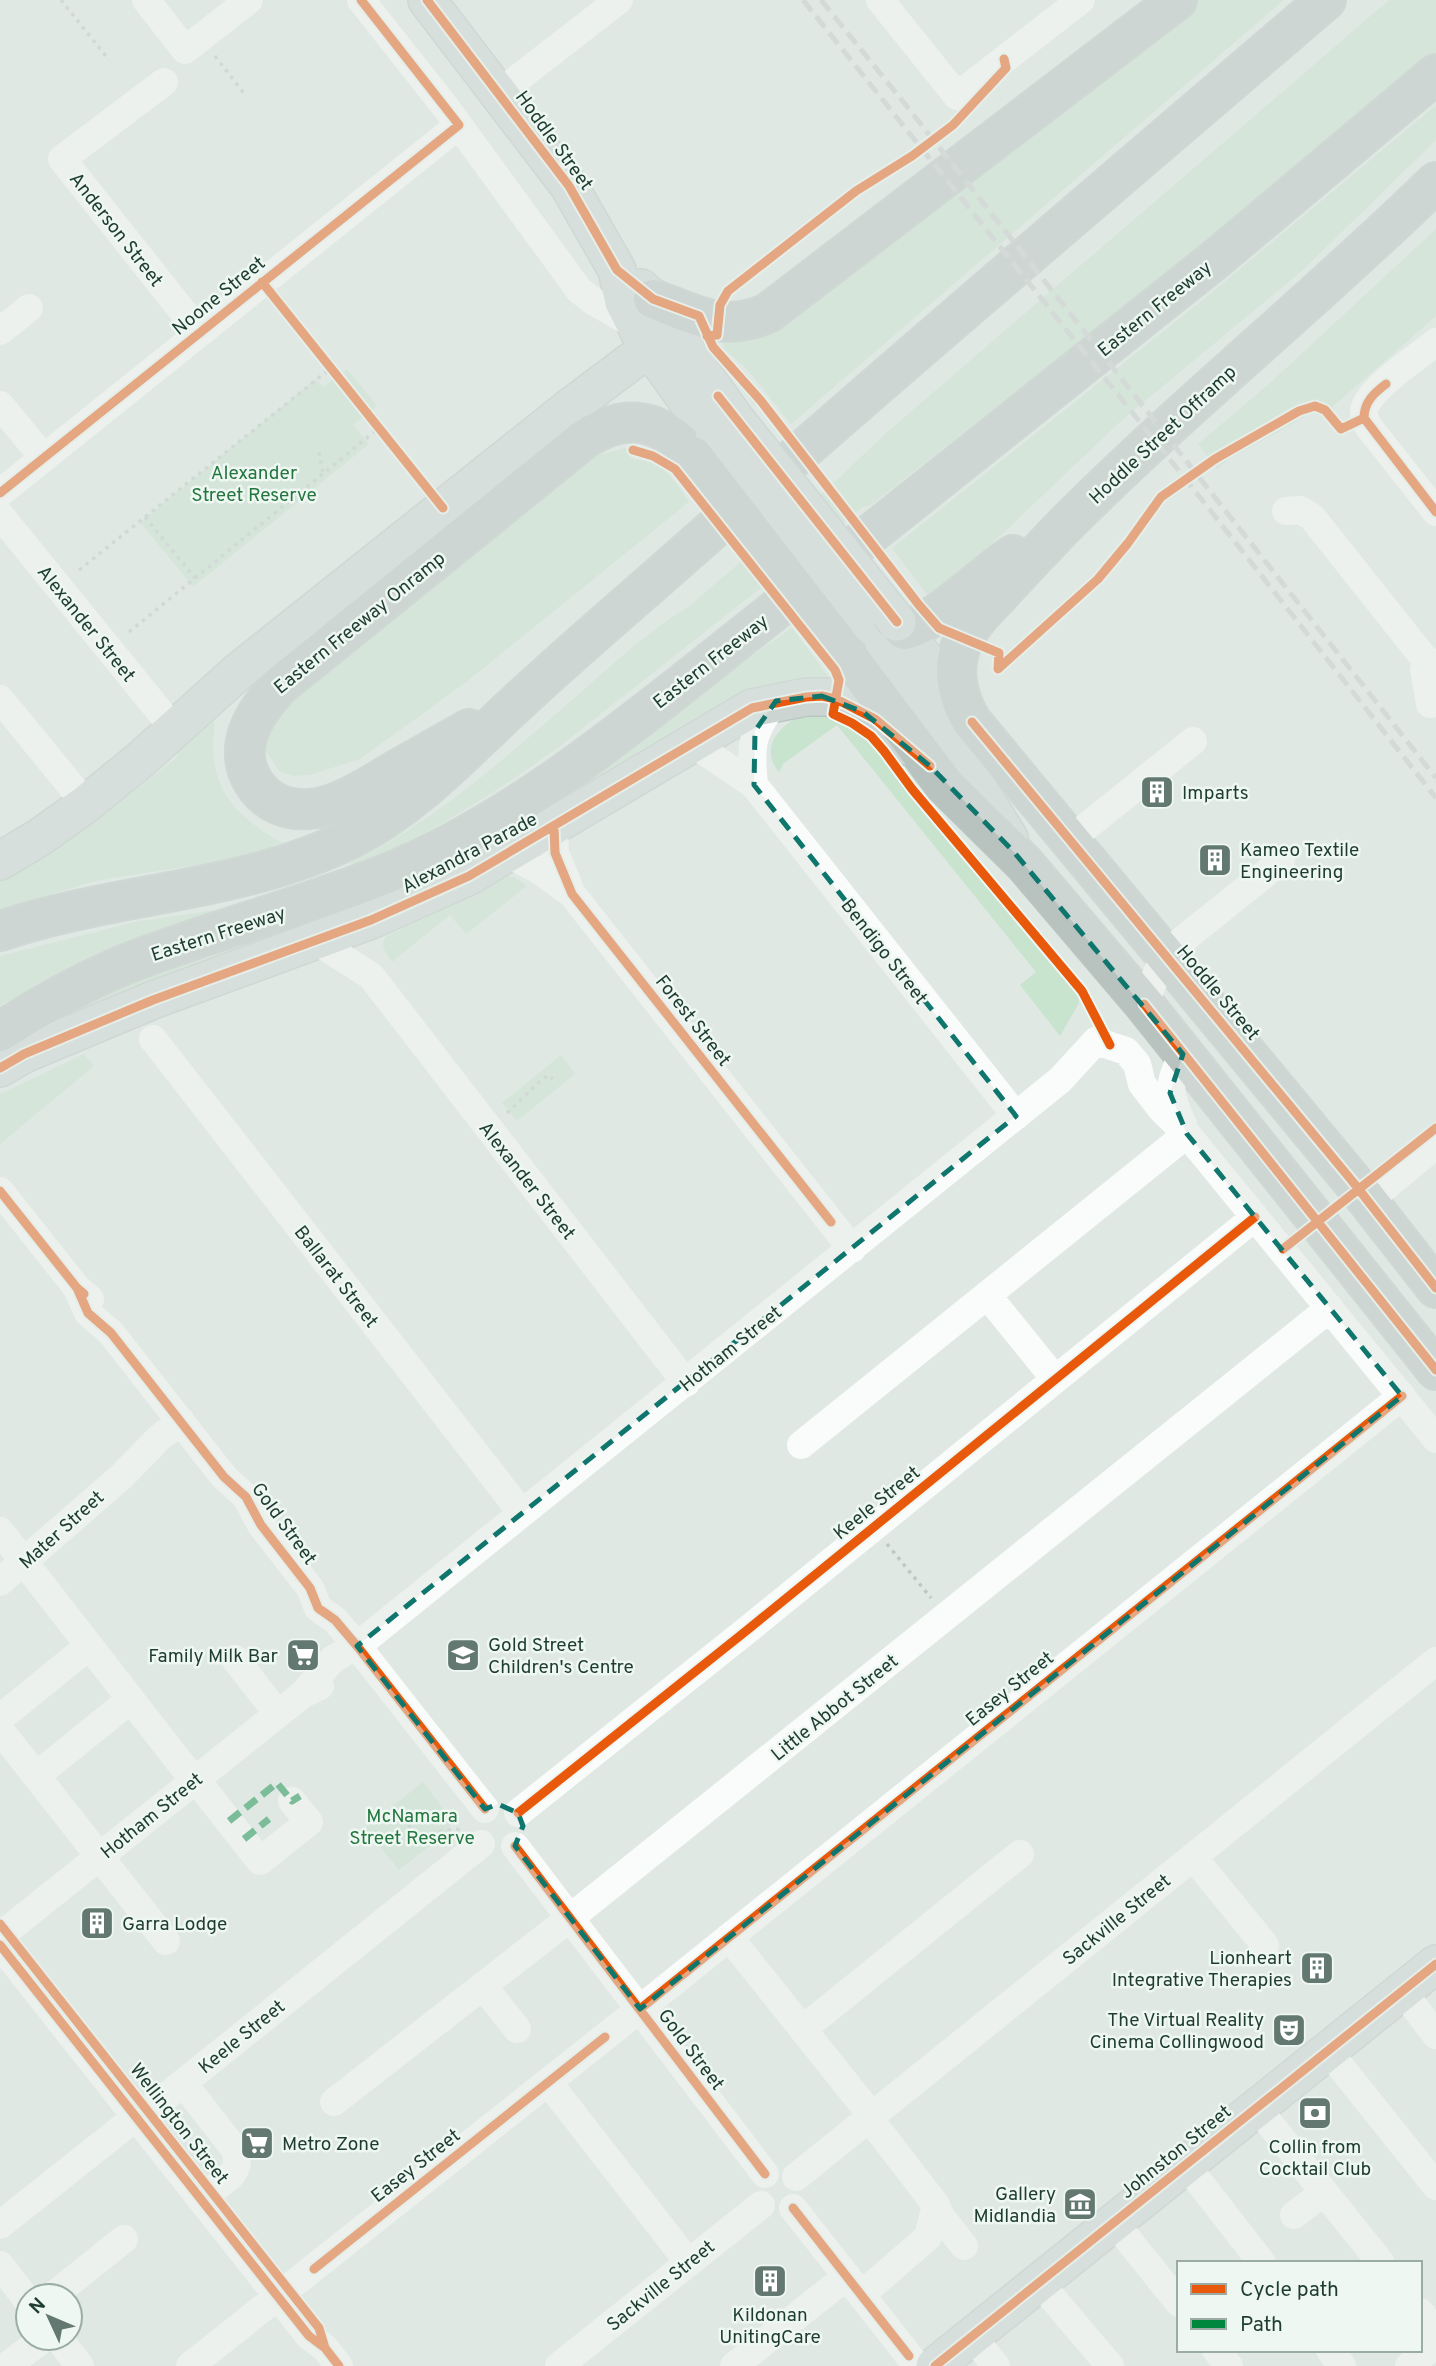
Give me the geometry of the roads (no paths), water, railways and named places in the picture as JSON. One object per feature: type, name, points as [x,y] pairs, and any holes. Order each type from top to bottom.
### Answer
[{"type":"highway","points":[[646,325],[746,322],[768,313],[1177,0]]},
{"type":"highway","points":[[0,931],[60,914],[279,869],[364,831],[415,798],[517,702],[912,354],[1326,0]]},
{"type":"highway","name":"Eastern Freeway","points":[[0,1032],[75,988],[118,968],[388,873],[445,846],[516,804],[622,730],[705,666],[1217,258],[1436,74]]},
{"type":"highway","name":"Hoddle Street Offramp","points":[[972,722],[962,705],[957,680],[957,658],[964,638],[993,601],[1081,509],[1148,445],[1383,234],[1436,182]]},
{"type":"highway","name":"Eastern Freeway Onramp","points":[[517,702],[362,790],[319,807],[296,809],[273,801],[254,783],[246,765],[245,746],[250,728],[261,707],[278,687],[583,440],[604,428],[634,422]]},
{"type":"highway","name":"Hoddle Street","points":[[634,422],[648,424],[667,432],[714,438],[877,635],[930,766],[957,798],[1024,863],[1143,1004],[1436,1370]]},
{"type":"highway","points":[[877,635],[923,624],[986,573],[1081,509]]},
{"type":"highway","name":"Hoddle Street","points":[[972,722],[1315,1136],[1436,1287]]},
{"type":"highway","points":[[1287,1182],[1300,1172],[1315,1136]]},
{"type":"highway","points":[[1328,1233],[1368,1201]]},
{"type":"main road","name":"Hoddle Street","points":[[427,0],[569,187],[646,325],[714,438],[877,635],[966,769],[1024,863]]},
{"type":"main road","name":"Hoddle Street","points":[[646,325],[689,355],[714,438]]},
{"type":"main road","points":[[0,861],[86,804],[239,671],[573,405],[646,325],[667,349],[689,355]]},
{"type":"main road","name":"Hoddle Street","points":[[877,635],[972,722]]},
{"type":"main road","name":"Alexandra Parade","points":[[0,1068],[24,1054],[153,1000],[371,920],[469,876],[752,708],[776,701],[822,696],[844,702],[874,719],[930,766]]},
{"type":"main road","name":"Johnston Street","points":[[935,2366],[1436,1964]]},
{"type":"street","points":[[146,0],[185,50],[249,0]]},
{"type":"street","name":"Hoddle Street","points":[[361,0],[459,125],[579,289],[593,301],[646,325]]},
{"type":"street","points":[[880,0],[957,96],[1082,0]]},
{"type":"street","points":[[499,93],[615,1]]},
{"type":"street","name":"Anderson Street","points":[[164,82],[62,159],[199,332]]},
{"type":"street","name":"Noone Street","points":[[0,493],[459,125]]},
{"type":"street","points":[[0,331],[29,308]]},
{"type":"street","points":[[1436,342],[1371,396],[1364,411],[1364,418],[1383,445],[1436,512]]},
{"type":"street","points":[[0,405],[44,458]]},
{"type":"street","points":[[1286,512],[1300,510],[1312,516],[1432,664],[1424,669],[1430,704]]},
{"type":"street","name":"Alexander Street","points":[[0,515],[174,729]]},
{"type":"street","points":[[0,699],[86,804]]},
{"type":"street","points":[[754,785],[752,755],[755,732],[776,701]]},
{"type":"street","points":[[1071,839],[1193,741]]},
{"type":"street","name":"Bendigo Street","points":[[692,743],[754,785],[1016,1116]]},
{"type":"street","name":"Forest Street","points":[[554,827],[555,853],[572,894],[852,1249]]},
{"type":"street","name":"Forest Street","points":[[509,854],[540,871],[572,894]]},
{"type":"street","points":[[1143,1004],[1165,954],[1281,860]]},
{"type":"street","name":"Alexander Street","points":[[371,920],[365,939],[371,976]]},
{"type":"street","name":"Alexander Street","points":[[316,941],[371,976],[686,1383]]},
{"type":"street","name":"Ballarat Street","points":[[153,1039],[522,1512]]},
{"type":"street","name":"Hotham Street","points":[[2,1934],[303,1694],[333,1659],[357,1646],[1016,1116],[1059,1080],[1096,1041],[1126,1051],[1137,1065],[1142,1084],[1162,1110],[1187,1134]]},
{"type":"street","points":[[1183,1054],[1172,1077],[1170,1093],[1187,1134],[1436,1439]]},
{"type":"street","points":[[801,1445],[1187,1134]]},
{"type":"street","points":[[1368,1201],[1436,1145]]},
{"type":"street","name":"Gold Street","points":[[1,1191],[77,1288],[97,1306],[111,1333],[224,1477],[246,1497],[261,1525],[310,1588],[328,1601],[334,1610],[335,1620],[485,1809]]},
{"type":"street","name":"Keele Street","points":[[518,1813],[1255,1217]]},
{"type":"street","points":[[988,1295],[1055,1379]]},
{"type":"street","name":"Little Abbot Street","points":[[334,2102],[570,1918],[1329,1308]]},
{"type":"street","name":"Easey Street","points":[[190,2366],[640,2009],[1402,1396]]},
{"type":"street","name":"Mater Street","points":[[0,1582],[122,1476],[159,1438],[186,1427]]},
{"type":"street","points":[[0,1531],[130,1700],[260,1861],[309,1822],[292,1801]]},
{"type":"street","points":[[0,1718],[89,1646]]},
{"type":"street","points":[[235,1659],[278,1714]]},
{"type":"street","name":"Sackville Street","points":[[796,2177],[1436,1661]]},
{"type":"street","points":[[36,1776],[130,1700]]},
{"type":"street","points":[[0,1730],[166,1941]]},
{"type":"street","points":[[491,1805],[506,1805],[518,1813],[523,1826],[520,1840],[515,1846],[501,1852],[494,1852],[471,1837],[477,1837],[476,1822],[491,1805]]},
{"type":"street","name":"Keele Street","points":[[0,2225],[183,2083],[471,1837]]},
{"type":"street","name":"Gold Street","points":[[515,1846],[765,2174]]},
{"type":"street","points":[[803,2029],[1020,1854]]},
{"type":"street","points":[[1193,1857],[1265,1945]]},
{"type":"street","name":"Wellington Street","points":[[2,1934],[284,2293]]},
{"type":"street","points":[[729,1937],[870,2117],[964,2246]]},
{"type":"street","points":[[483,1986],[517,2029]]},
{"type":"street","points":[[1402,1991],[1436,2035]]},
{"type":"street","points":[[1328,2051],[1436,2186]]},
{"type":"street","points":[[548,2082],[689,2263]]},
{"type":"street","points":[[183,2083],[236,2151],[239,2163],[235,2171],[211,2191]]},
{"type":"street","points":[[1257,2108],[1379,2261]]},
{"type":"street","name":"Wellington Street","points":[[142,2114],[211,2191],[284,2293],[309,2336],[332,2357]]},
{"type":"street","points":[[1186,2165],[1260,2261]]},
{"type":"street","points":[[771,2170],[785,2170],[796,2177],[801,2190],[793,2208],[773,2213],[761,2205],[757,2185],[765,2174],[771,2170]]},
{"type":"street","points":[[1294,2216],[1324,2192]]},
{"type":"street","name":"Sackville Street","points":[[559,2366],[761,2205]]},
{"type":"street","points":[[734,2366],[928,2237],[936,2205]]},
{"type":"street","points":[[793,2208],[917,2366]]},
{"type":"street","points":[[1114,2222],[1177,2301]]},
{"type":"street","points":[[70,2282],[124,2239]]},
{"type":"street","points":[[0,2265],[14,2283]]},
{"type":"street","points":[[1040,2282],[1110,2366]]},
{"type":"street","points":[[1422,2314],[1436,2332]]},
{"type":"street","points":[[972,2336],[996,2366]]},
{"type":"street","points":[[1409,2366],[1436,2344]]},
{"type":"street","points":[[7,2366],[26,2352]]},
{"type":"street","points":[[69,2352],[80,2366]]},
{"type":"street","points":[[1218,2352],[1229,2366]]},
{"type":"street","points":[[1331,2352],[1342,2366]]},
{"type":"railway","points":[[803,0],[1436,798]]},
{"type":"railway","points":[[821,0],[1436,778]]},
{"type":"place","name":"Imparts","points":[[1157,792]]},
{"type":"place","name":"Kameo Textile Engineering","points":[[1215,860]]},
{"type":"place","name":"Family Milk Bar","points":[[303,1655]]},
{"type":"place","name":"Gold Street Children's Centre","points":[[463,1655]]},
{"type":"place","name":"Garra Lodge","points":[[97,1923]]},
{"type":"place","name":"Lionheart Integrative Therapies","points":[[1317,1968]]},
{"type":"place","name":"The Virtual Reality Cinema Collingwood","points":[[1289,2030]]},
{"type":"place","name":"Collin from Cocktail Club","points":[[1315,2113]]},
{"type":"place","name":"Metro Zone","points":[[257,2143]]},
{"type":"place","name":"Gallery Midlandia","points":[[1080,2204]]},
{"type":"place","name":"Kildonan UnitingCare","points":[[770,2281]]},
{"type":"park label","name":"Alexander Street Reserve","points":[[254,483]]},
{"type":"park label","name":"McNamara Street Reserve","points":[[412,1826]]}]
